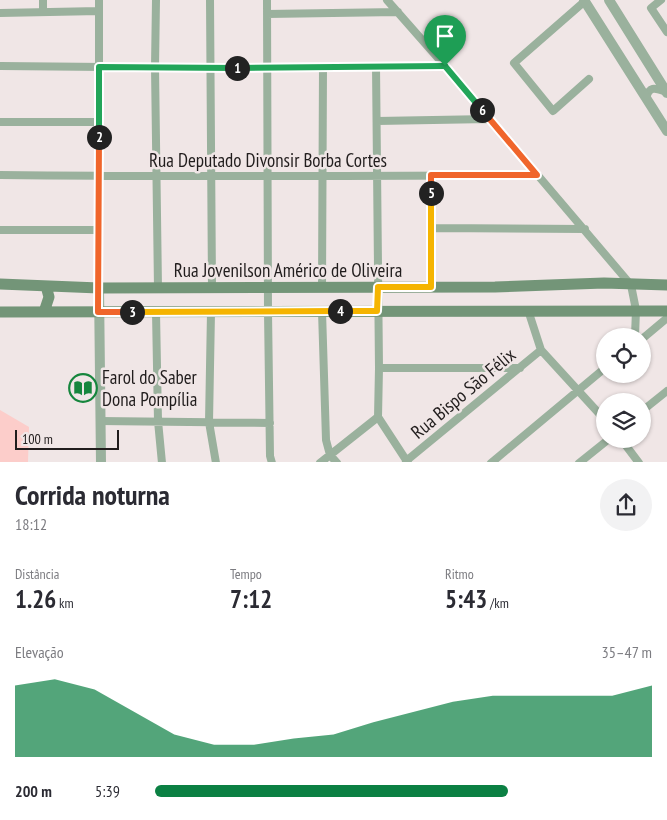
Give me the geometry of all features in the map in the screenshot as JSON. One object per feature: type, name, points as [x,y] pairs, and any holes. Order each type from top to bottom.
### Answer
[{"type":"main road","name":"Rua Jovenilson Américo de Oliveira","points":[[0,284],[99,288],[431,287],[604,283],[667,285]]},
{"type":"main road","points":[[44,312],[49,297],[46,286]]},
{"type":"main road","points":[[0,312],[667,311]]},
{"type":"street","points":[[43,0],[43,12]]},
{"type":"street","points":[[99,0],[98,312],[101,462]]},
{"type":"street","points":[[156,0],[158,288]]},
{"type":"street","points":[[210,0],[212,288]]},
{"type":"street","points":[[266,0],[268,312],[270,456],[272,462]]},
{"type":"street","points":[[387,0],[631,284],[636,310],[635,328]]},
{"type":"street","points":[[609,0],[667,93]]},
{"type":"street","points":[[662,0],[651,8],[667,32]]},
{"type":"street","points":[[588,79],[553,111],[514,63],[584,1],[667,131]]},
{"type":"street","points":[[0,13],[99,12]]},
{"type":"street","points":[[267,14],[398,12]]},
{"type":"street","points":[[0,66],[211,68],[445,66]]},
{"type":"street","points":[[376,66],[378,417],[407,462]]},
{"type":"street","points":[[322,288],[323,67]]},
{"type":"street","points":[[646,98],[648,92],[656,88],[667,93]]},
{"type":"street","points":[[377,121],[489,119]]},
{"type":"street","points":[[0,122],[99,122]]},
{"type":"street","points":[[431,175],[431,287]]},
{"type":"street","name":"Rua Deputado Divonsir Borba Cortes","points":[[0,176],[211,178],[537,175]]},
{"type":"street","points":[[431,228],[585,229]]},
{"type":"street","points":[[0,230],[99,230]]},
{"type":"street","points":[[528,310],[541,350],[596,410]]},
{"type":"street","points":[[322,311],[326,440],[330,455],[337,462]]},
{"type":"street","points":[[156,312],[158,421],[162,462]]},
{"type":"street","points":[[211,312],[209,422],[216,462]]},
{"type":"street","points":[[651,331],[667,318]]},
{"type":"street","name":"Rua Bispo São Félix","points":[[407,462],[541,350]]},
{"type":"street","points":[[379,368],[520,368]]},
{"type":"street","points":[[491,462],[596,375]]},
{"type":"street","points":[[651,404],[667,391]]},
{"type":"street","points":[[320,462],[378,417]]},
{"type":"street","points":[[100,421],[270,423]]},
{"type":"street","points":[[579,462],[597,448]]},
{"type":"street","points":[[628,448],[639,462]]},
{"type":"shaded area","points":[[0,410],[29,427],[28,462],[0,462]]},
{"type":"place","name":"Farol do Saber Dona Pompília","points":[[83,388]]},
{"type":"route","points":[[445,66],[537,175],[431,175],[431,287],[378,287],[377,311],[98,312],[99,67],[445,66]]}]
